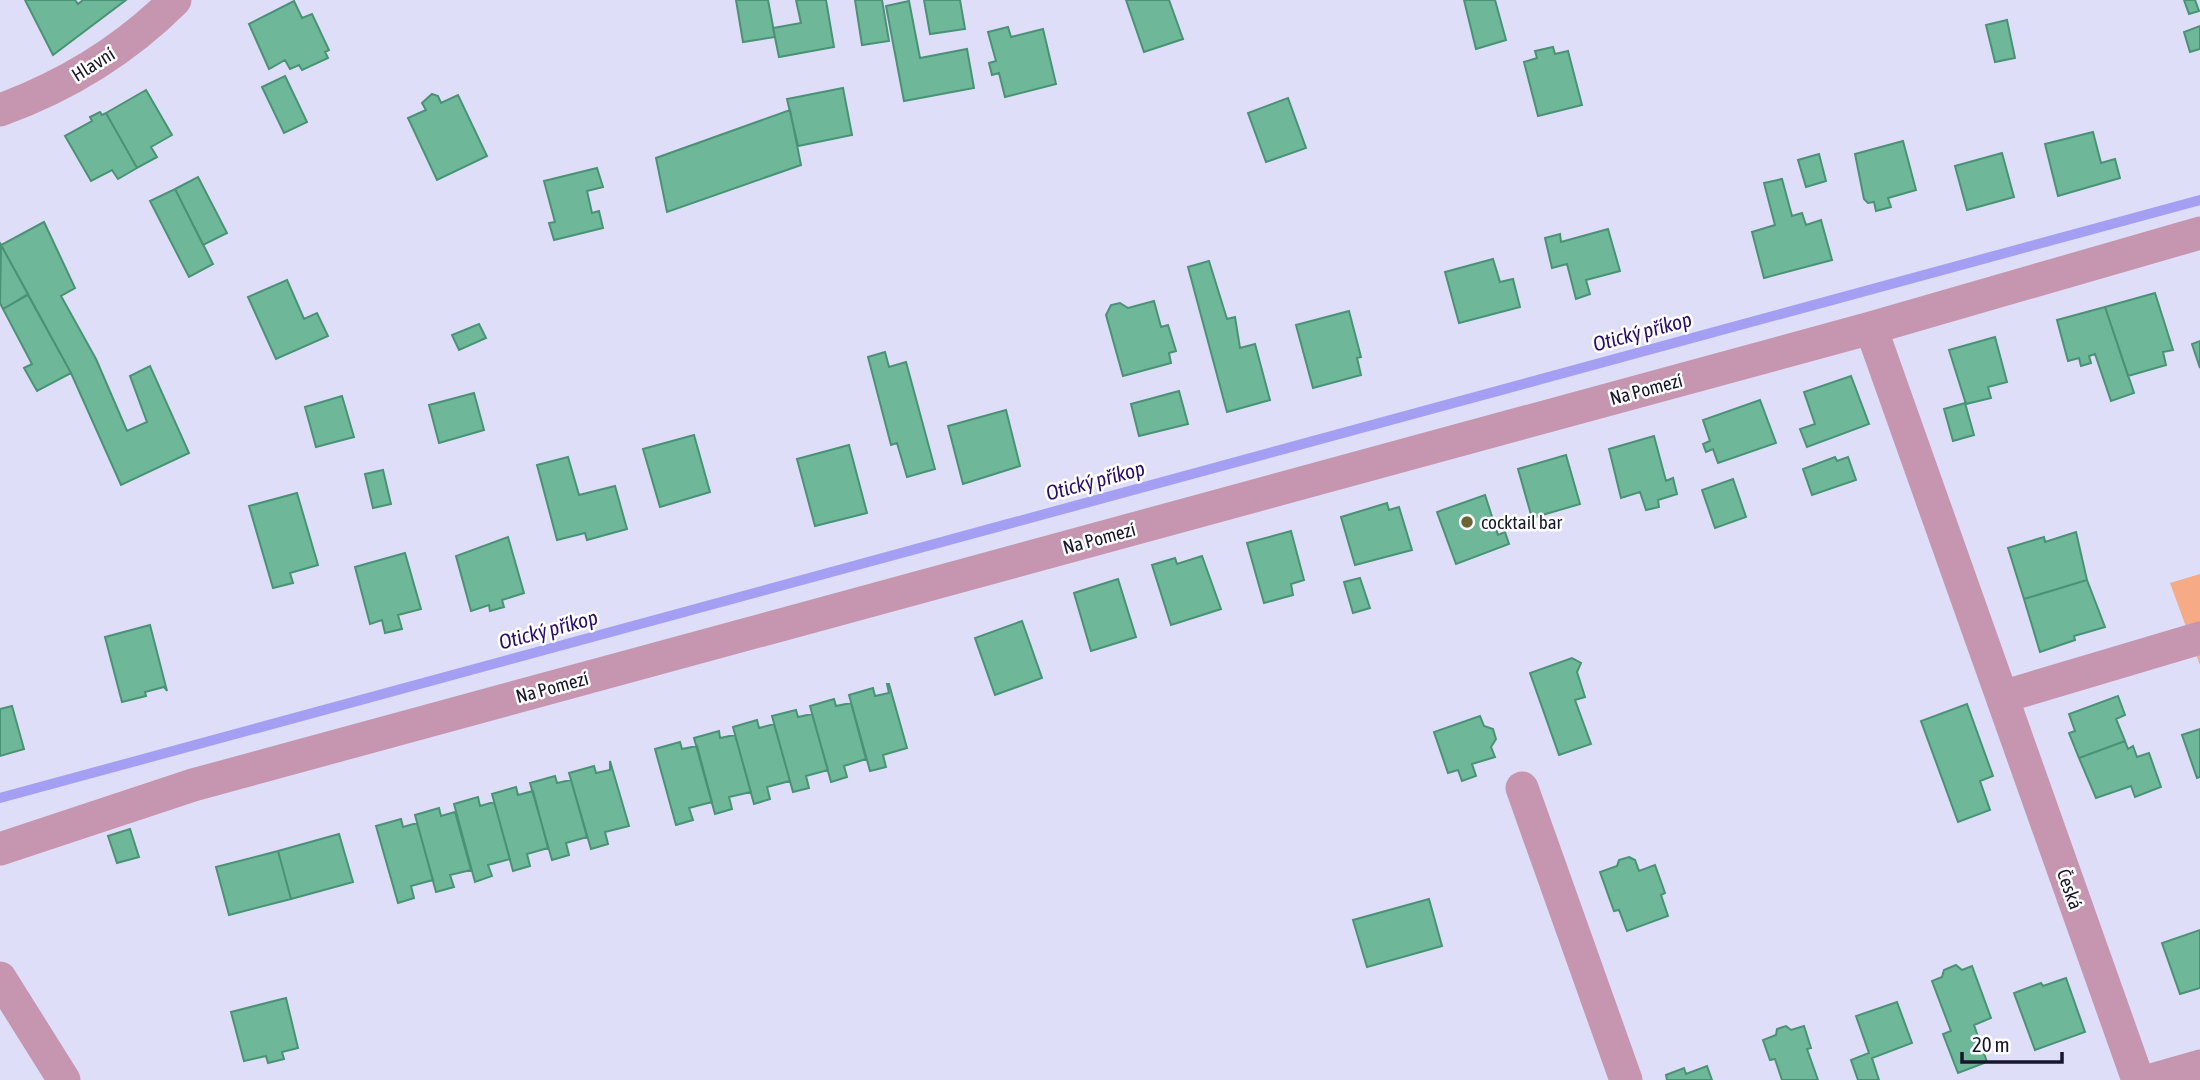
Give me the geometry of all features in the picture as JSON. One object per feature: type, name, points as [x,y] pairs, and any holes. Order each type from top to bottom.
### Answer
[{"type":"street","name":"Hlavní","points":[[0,110],[72,79],[129,41],[175,0]]},
{"type":"street","name":"Na Pomezí","points":[[0,849],[193,785],[1871,328],[2200,233]]},
{"type":"street","name":"Česká","points":[[1871,328],[2138,1080]]},
{"type":"street","points":[[2002,697],[2200,638]]},
{"type":"street","points":[[1522,788],[1626,1080]]},
{"type":"street","points":[[0,978],[64,1080]]},
{"type":"street","points":[[2151,1080],[2200,1066]]},
{"type":"shaded area","points":[[2200,574],[2200,665],[2170,583]]},
{"type":"building","points":[[25,0],[75,0],[78,4],[83,0],[126,0],[53,55]]},
{"type":"building","points":[[736,0],[768,0],[775,37],[743,42]]},
{"type":"building","points":[[796,0],[826,0],[834,47],[779,57],[773,28],[801,23]]},
{"type":"building","points":[[855,0],[882,0],[889,41],[862,45]]},
{"type":"building","points":[[924,0],[960,0],[965,29],[930,34]]},
{"type":"building","points":[[1126,0],[1169,0],[1183,39],[1144,52]]},
{"type":"building","points":[[1464,0],[1495,0],[1506,40],[1476,49]]},
{"type":"building","points":[[2184,0],[2195,0],[2199,11],[2189,14]]},
{"type":"building","points":[[294,1],[302,18],[312,14],[329,50],[325,52],[328,58],[302,70],[299,65],[290,69],[285,60],[269,69],[249,24]]},
{"type":"building","points":[[909,1],[920,58],[967,49],[974,88],[904,101],[886,6]]},
{"type":"building","points":[[2007,20],[2015,58],[1995,62],[1986,25]]},
{"type":"building","points":[[2200,26],[2200,49],[2190,52],[2184,32]]},
{"type":"building","points":[[1008,27],[1011,37],[1043,29],[1056,84],[1005,97],[999,73],[992,75],[989,63],[996,61],[988,32]]},
{"type":"building","points":[[1553,47],[1555,54],[1568,51],[1582,105],[1538,116],[1524,62],[1537,58],[1535,51]]},
{"type":"building","points":[[285,76],[307,122],[284,133],[262,87]]},
{"type":"building","points":[[843,88],[852,135],[798,146],[787,99]]},
{"type":"building","points":[[146,90],[172,135],[151,147],[157,157],[137,168],[106,113]]},
{"type":"building","points":[[432,94],[438,96],[441,103],[458,95],[487,156],[437,180],[408,118],[426,110],[422,103]]},
{"type":"building","points":[[1288,98],[1306,148],[1266,162],[1248,113]]},
{"type":"building","points":[[790,110],[801,165],[667,212],[656,158]]},
{"type":"building","points":[[100,112],[102,115],[106,113],[137,168],[118,179],[112,170],[91,181],[65,136],[92,121],[90,117]]},
{"type":"building","points":[[2093,132],[2101,163],[2115,159],[2120,178],[2058,196],[2045,144]]},
{"type":"building","points":[[1903,141],[1916,190],[1888,198],[1891,207],[1876,211],[1874,202],[1868,203],[1864,199],[1855,154]]},
{"type":"building","points":[[2002,153],[2014,197],[1967,210],[1955,166]]},
{"type":"building","points":[[1819,154],[1826,181],[1806,187],[1798,160]]},
{"type":"building","points":[[597,168],[603,187],[587,191],[592,213],[599,211],[603,228],[554,240],[549,223],[555,222],[544,181]]},
{"type":"building","points":[[198,177],[227,233],[203,245],[175,189]]},
{"type":"building","points":[[1782,179],[1792,216],[1802,213],[1806,225],[1821,220],[1832,260],[1764,278],[1752,232],[1775,225],[1764,183]]},
{"type":"building","points":[[175,189],[213,264],[189,277],[150,201]]},
{"type":"building","points":[[44,222],[75,288],[61,296],[96,359],[127,431],[147,422],[130,376],[150,366],[189,453],[121,485],[71,373],[1,245]]},
{"type":"building","points":[[1608,229],[1620,271],[1586,280],[1590,294],[1576,299],[1567,264],[1552,268],[1545,238],[1560,234],[1561,242]]},
{"type":"building","points":[[1,245],[28,294],[3,309],[0,303]]},
{"type":"building","points":[[1493,259],[1500,282],[1513,279],[1520,307],[1459,323],[1445,272]]},
{"type":"building","points":[[1209,261],[1227,319],[1235,317],[1240,348],[1255,344],[1270,400],[1227,412],[1188,267]]},
{"type":"building","points":[[287,280],[304,319],[317,313],[328,336],[276,359],[248,297]]},
{"type":"building","points":[[2155,293],[2173,350],[2163,352],[2166,365],[2128,376],[2105,307]]},
{"type":"building","points":[[28,295],[71,373],[37,391],[24,368],[32,364],[3,309]]},
{"type":"building","points":[[1154,301],[1161,327],[1168,325],[1176,351],[1169,353],[1171,363],[1123,376],[1106,315],[1111,305],[1120,303],[1128,308]]},
{"type":"building","points":[[2105,307],[2134,393],[2111,401],[2095,354],[2089,356],[2091,363],[2081,366],[2079,358],[2068,361],[2057,320]]},
{"type":"building","points":[[1349,311],[1361,357],[1357,358],[1361,375],[1313,388],[1296,325]]},
{"type":"building","points":[[479,324],[486,338],[459,350],[452,335]]},
{"type":"building","points":[[1995,337],[2007,382],[1988,387],[1991,398],[1966,404],[1949,350]]},
{"type":"building","points":[[2200,341],[2200,368],[2192,344]]},
{"type":"building","points":[[885,352],[889,367],[906,362],[935,469],[907,477],[897,443],[891,445],[868,357]]},
{"type":"building","points":[[1851,376],[1869,424],[1807,447],[1800,429],[1815,424],[1804,392]]},
{"type":"building","points":[[1179,391],[1188,424],[1139,436],[1131,404]]},
{"type":"building","points":[[474,393],[484,430],[439,443],[429,405]]},
{"type":"building","points":[[342,396],[354,437],[316,447],[305,407]]},
{"type":"building","points":[[1760,400],[1776,443],[1718,463],[1713,449],[1706,452],[1703,444],[1710,441],[1703,420]]},
{"type":"building","points":[[1965,403],[1974,435],[1953,441],[1944,409]]},
{"type":"building","points":[[1006,410],[1020,466],[963,484],[948,426]]},
{"type":"building","points":[[694,435],[710,492],[660,507],[643,449]]},
{"type":"building","points":[[1654,436],[1666,481],[1673,478],[1677,494],[1658,500],[1659,507],[1646,510],[1640,492],[1621,498],[1609,449]]},
{"type":"building","points":[[849,445],[867,513],[815,526],[797,459]]},
{"type":"building","points":[[1566,455],[1580,504],[1532,518],[1518,469]]},
{"type":"building","points":[[568,457],[579,495],[615,486],[627,529],[587,540],[585,533],[557,540],[537,465]]},
{"type":"building","points":[[1835,457],[1837,461],[1848,457],[1856,480],[1812,495],[1803,469]]},
{"type":"building","points":[[383,470],[391,504],[373,508],[365,474]]},
{"type":"building","points":[[1733,479],[1746,517],[1715,528],[1702,490]]},
{"type":"building","points":[[297,493],[318,565],[290,573],[293,583],[273,588],[249,506]]},
{"type":"building","name":"cocktail bar","points":[[1485,495],[1498,535],[1505,532],[1509,544],[1456,564],[1437,512]]},
{"type":"building","points":[[1387,503],[1389,510],[1399,507],[1412,550],[1355,565],[1341,517]]},
{"type":"building","points":[[1291,531],[1304,580],[1291,584],[1293,595],[1264,603],[1247,543]]},
{"type":"building","points":[[2076,532],[2087,580],[2024,599],[2008,548],[2044,537],[2045,542]]},
{"type":"building","points":[[508,537],[524,593],[502,600],[504,607],[490,611],[489,605],[471,611],[456,556]]},
{"type":"building","points":[[405,553],[421,609],[398,615],[402,629],[385,633],[382,620],[370,624],[355,567]]},
{"type":"building","points":[[1202,556],[1221,609],[1171,625],[1152,565],[1175,558],[1177,564]]},
{"type":"building","points":[[1360,578],[1370,608],[1353,613],[1344,582]]},
{"type":"building","points":[[1118,579],[1136,637],[1091,651],[1074,593]]},
{"type":"building","points":[[2087,580],[2105,627],[2074,636],[2075,640],[2040,652],[2024,599]]},
{"type":"building","points":[[1022,621],[1042,678],[995,695],[975,638]]},
{"type":"building","points":[[150,625],[167,691],[164,687],[145,692],[146,696],[122,702],[105,637]]},
{"type":"building","points":[[1572,658],[1581,663],[1577,672],[1585,697],[1575,700],[1591,744],[1559,755],[1530,673]]},
{"type":"building","points":[[887,684],[907,748],[883,755],[886,767],[870,771],[849,695],[873,688],[875,696],[889,693]]},
{"type":"building","points":[[2118,696],[2125,715],[2116,719],[2125,741],[2079,758],[2069,733],[2075,731],[2069,714]]},
{"type":"building","points":[[834,699],[836,706],[851,703],[866,759],[844,766],[847,777],[831,782],[810,706]]},
{"type":"building","points":[[1967,704],[1993,776],[1980,781],[1990,810],[1958,822],[1921,721]]},
{"type":"building","points":[[12,706],[24,749],[0,756],[0,709]]},
{"type":"building","points":[[796,710],[798,717],[812,714],[828,770],[806,776],[809,788],[793,792],[772,716]]},
{"type":"building","points":[[1480,716],[1484,726],[1493,729],[1496,739],[1491,747],[1495,757],[1472,764],[1476,776],[1462,781],[1458,770],[1448,773],[1434,732]]},
{"type":"building","points":[[757,720],[759,728],[774,724],[790,781],[767,787],[770,799],[754,804],[733,727]]},
{"type":"building","points":[[2200,729],[2200,777],[2197,778],[2182,735]]},
{"type":"building","points":[[719,731],[720,738],[735,735],[751,792],[729,797],[732,809],[715,814],[694,738]]},
{"type":"building","points":[[2125,741],[2128,749],[2133,746],[2137,757],[2149,753],[2161,787],[2135,797],[2131,786],[2096,798],[2079,758]]},
{"type":"building","points":[[680,742],[682,749],[697,746],[712,802],[689,808],[693,820],[676,825],[655,749]]},
{"type":"building","points":[[610,761],[629,826],[605,832],[608,844],[591,849],[569,773],[594,766],[596,773],[610,770]]},
{"type":"building","points":[[555,776],[557,783],[571,780],[587,837],[566,843],[569,855],[552,860],[530,783]]},
{"type":"building","points":[[516,787],[518,795],[533,791],[548,848],[527,854],[530,866],[513,871],[492,794]]},
{"type":"building","points":[[478,797],[480,806],[494,802],[510,859],[488,865],[492,876],[475,882],[454,804]]},
{"type":"building","points":[[439,808],[441,816],[455,812],[471,870],[450,875],[454,887],[436,892],[415,815]]},
{"type":"building","points":[[401,819],[403,827],[417,823],[433,880],[411,886],[414,898],[398,903],[376,826]]},
{"type":"building","points":[[130,829],[139,857],[117,863],[108,836]]},
{"type":"building","points":[[339,834],[353,882],[291,899],[278,851]]},
{"type":"building","points":[[278,851],[291,899],[229,915],[216,867]]},
{"type":"building","points":[[1629,857],[1635,860],[1639,871],[1655,865],[1665,893],[1661,895],[1668,916],[1627,931],[1619,910],[1614,911],[1600,872],[1617,866],[1619,860]]},
{"type":"building","points":[[1429,899],[1442,946],[1367,967],[1353,920]]},
{"type":"building","points":[[2200,930],[2200,988],[2180,994],[2162,943]]},
{"type":"building","points":[[1956,965],[1962,970],[1972,966],[1991,1018],[1974,1025],[1987,1062],[1958,1073],[1943,1034],[1951,1031],[1932,981],[1942,977],[1944,970]]},
{"type":"building","points":[[2066,978],[2085,1032],[2035,1050],[2014,993],[2041,983],[2043,986]]},
{"type":"building","points":[[286,998],[298,1048],[282,1052],[284,1059],[268,1063],[266,1056],[244,1061],[231,1012]]},
{"type":"building","points":[[1897,1002],[1912,1043],[1872,1058],[1879,1080],[1858,1080],[1851,1060],[1869,1053],[1856,1016]]},
{"type":"building","points":[[1786,1026],[1791,1030],[1804,1026],[1811,1048],[1807,1049],[1818,1080],[1782,1080],[1775,1059],[1770,1060],[1763,1040],[1776,1035],[1777,1029]]},
{"type":"building","points":[[1707,1066],[1712,1080],[1667,1080],[1666,1075],[1684,1068],[1686,1074]]},
{"type":"waterway","name":"Otický příkop","points":[[0,798],[2200,200]]},
{"type":"place","name":"cocktail bar","points":[[1467,522]]}]
